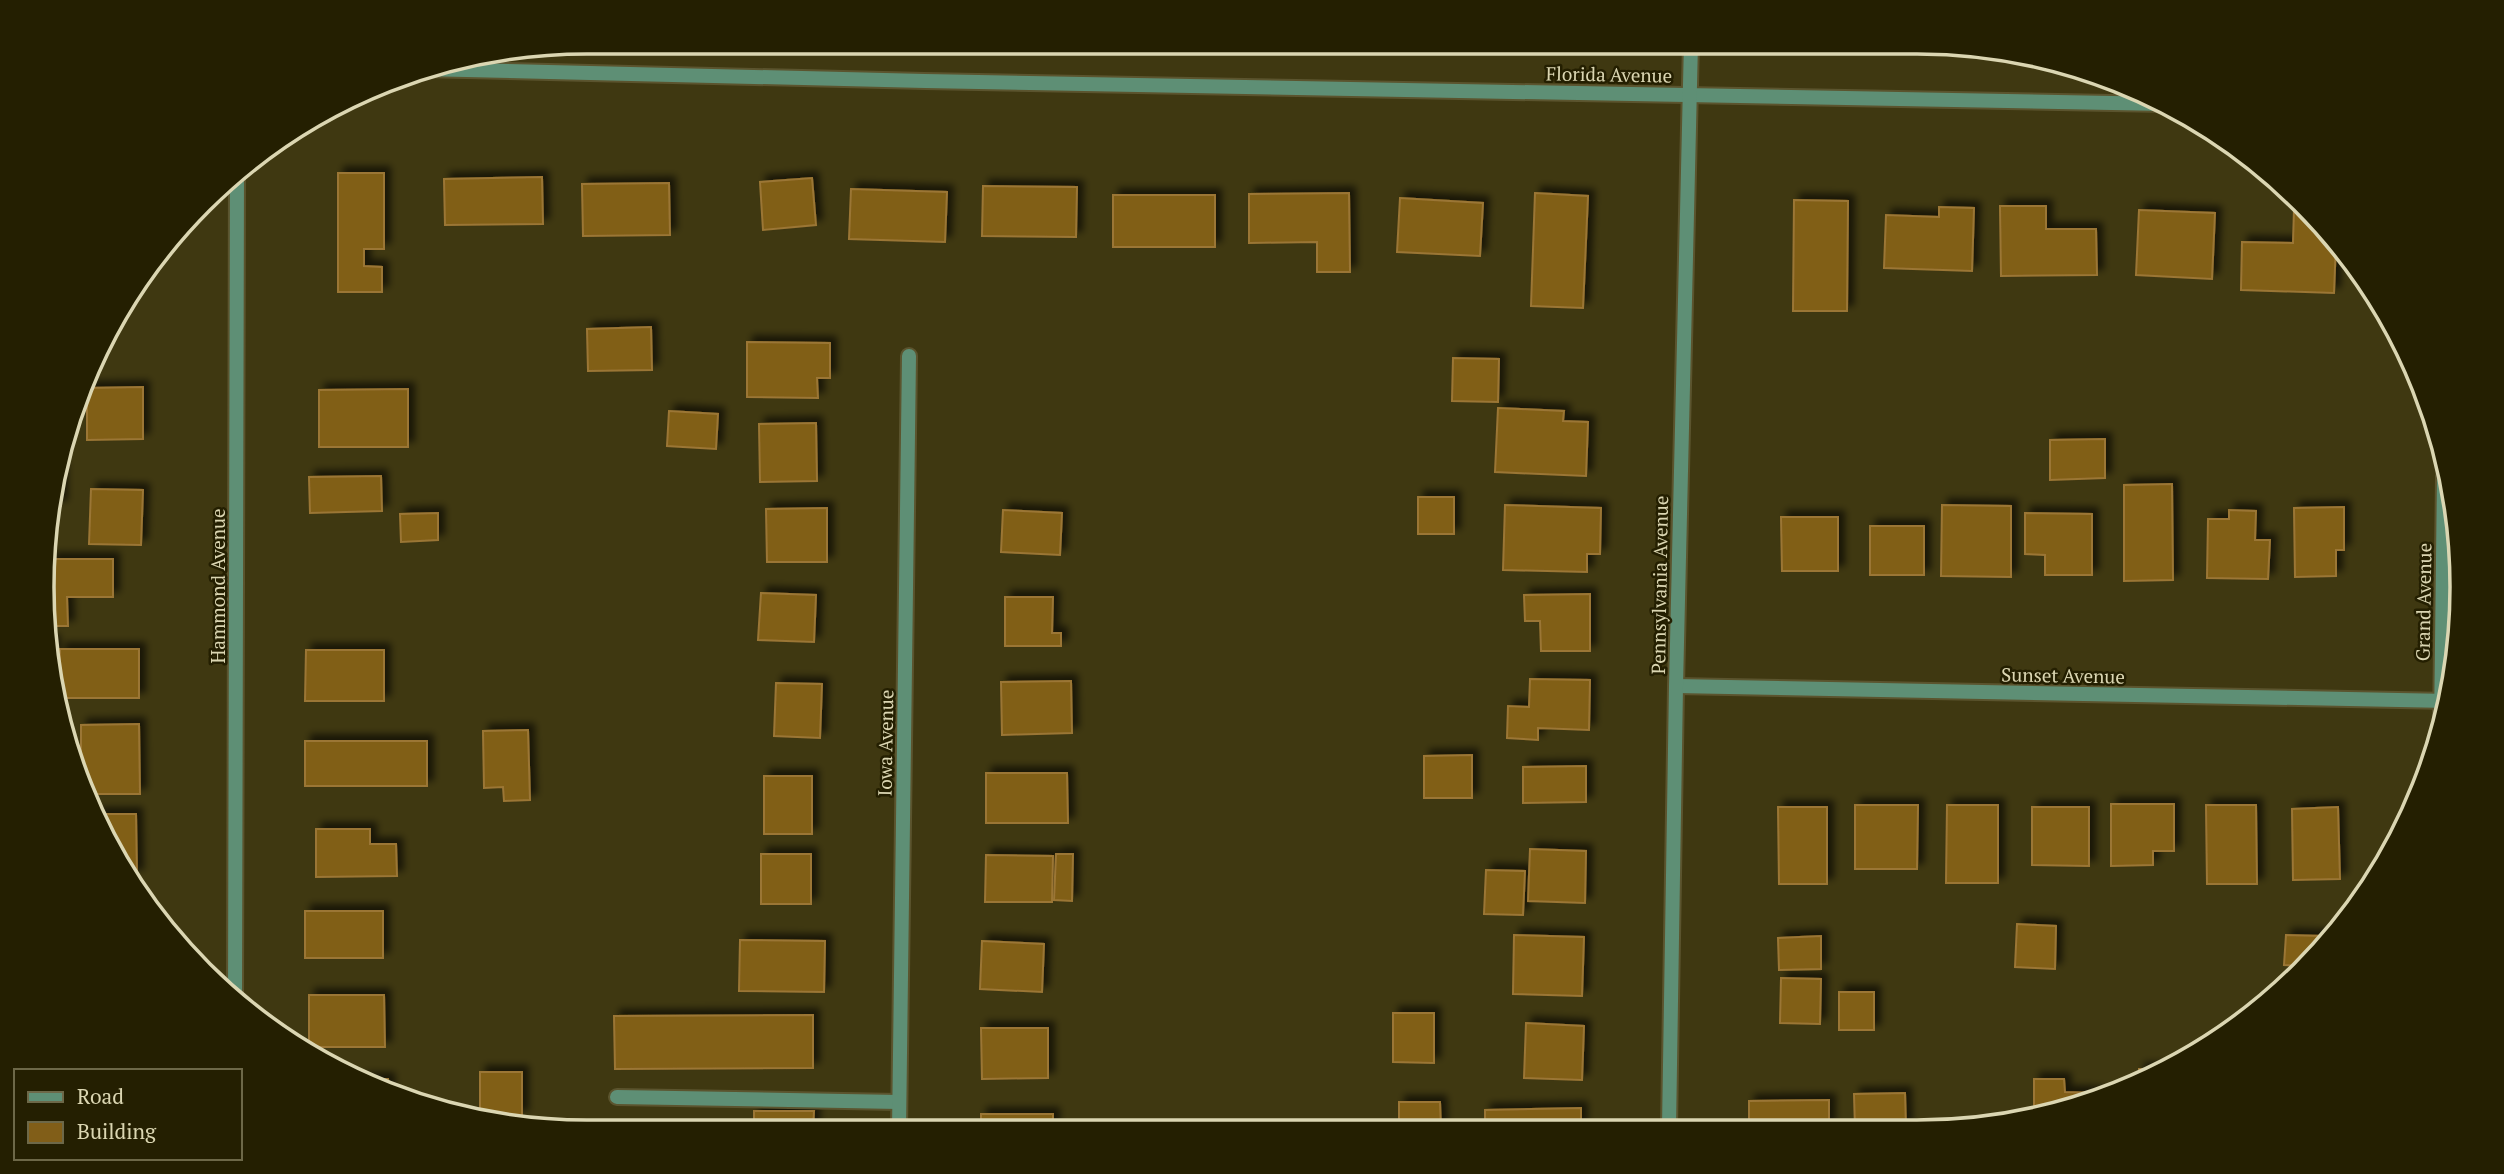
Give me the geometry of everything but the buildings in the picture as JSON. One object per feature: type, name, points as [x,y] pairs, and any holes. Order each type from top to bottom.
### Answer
[{"type":"street","name":"Pennsylvania Avenue","points":[[1669,1120],[1691,54]]},
{"type":"street","name":"Florida Avenue","points":[[459,70],[2141,104]]},
{"type":"street","name":"Hammond Avenue","points":[[234,986],[237,185]]},
{"type":"street","name":"Iowa Avenue","points":[[899,1120],[909,356]]},
{"type":"street","name":"Grand Avenue","points":[[2444,511],[2445,658]]},
{"type":"street","name":"Sunset Avenue","points":[[1676,686],[2438,701]]},
{"type":"street","points":[[617,1097],[899,1102]]}]
